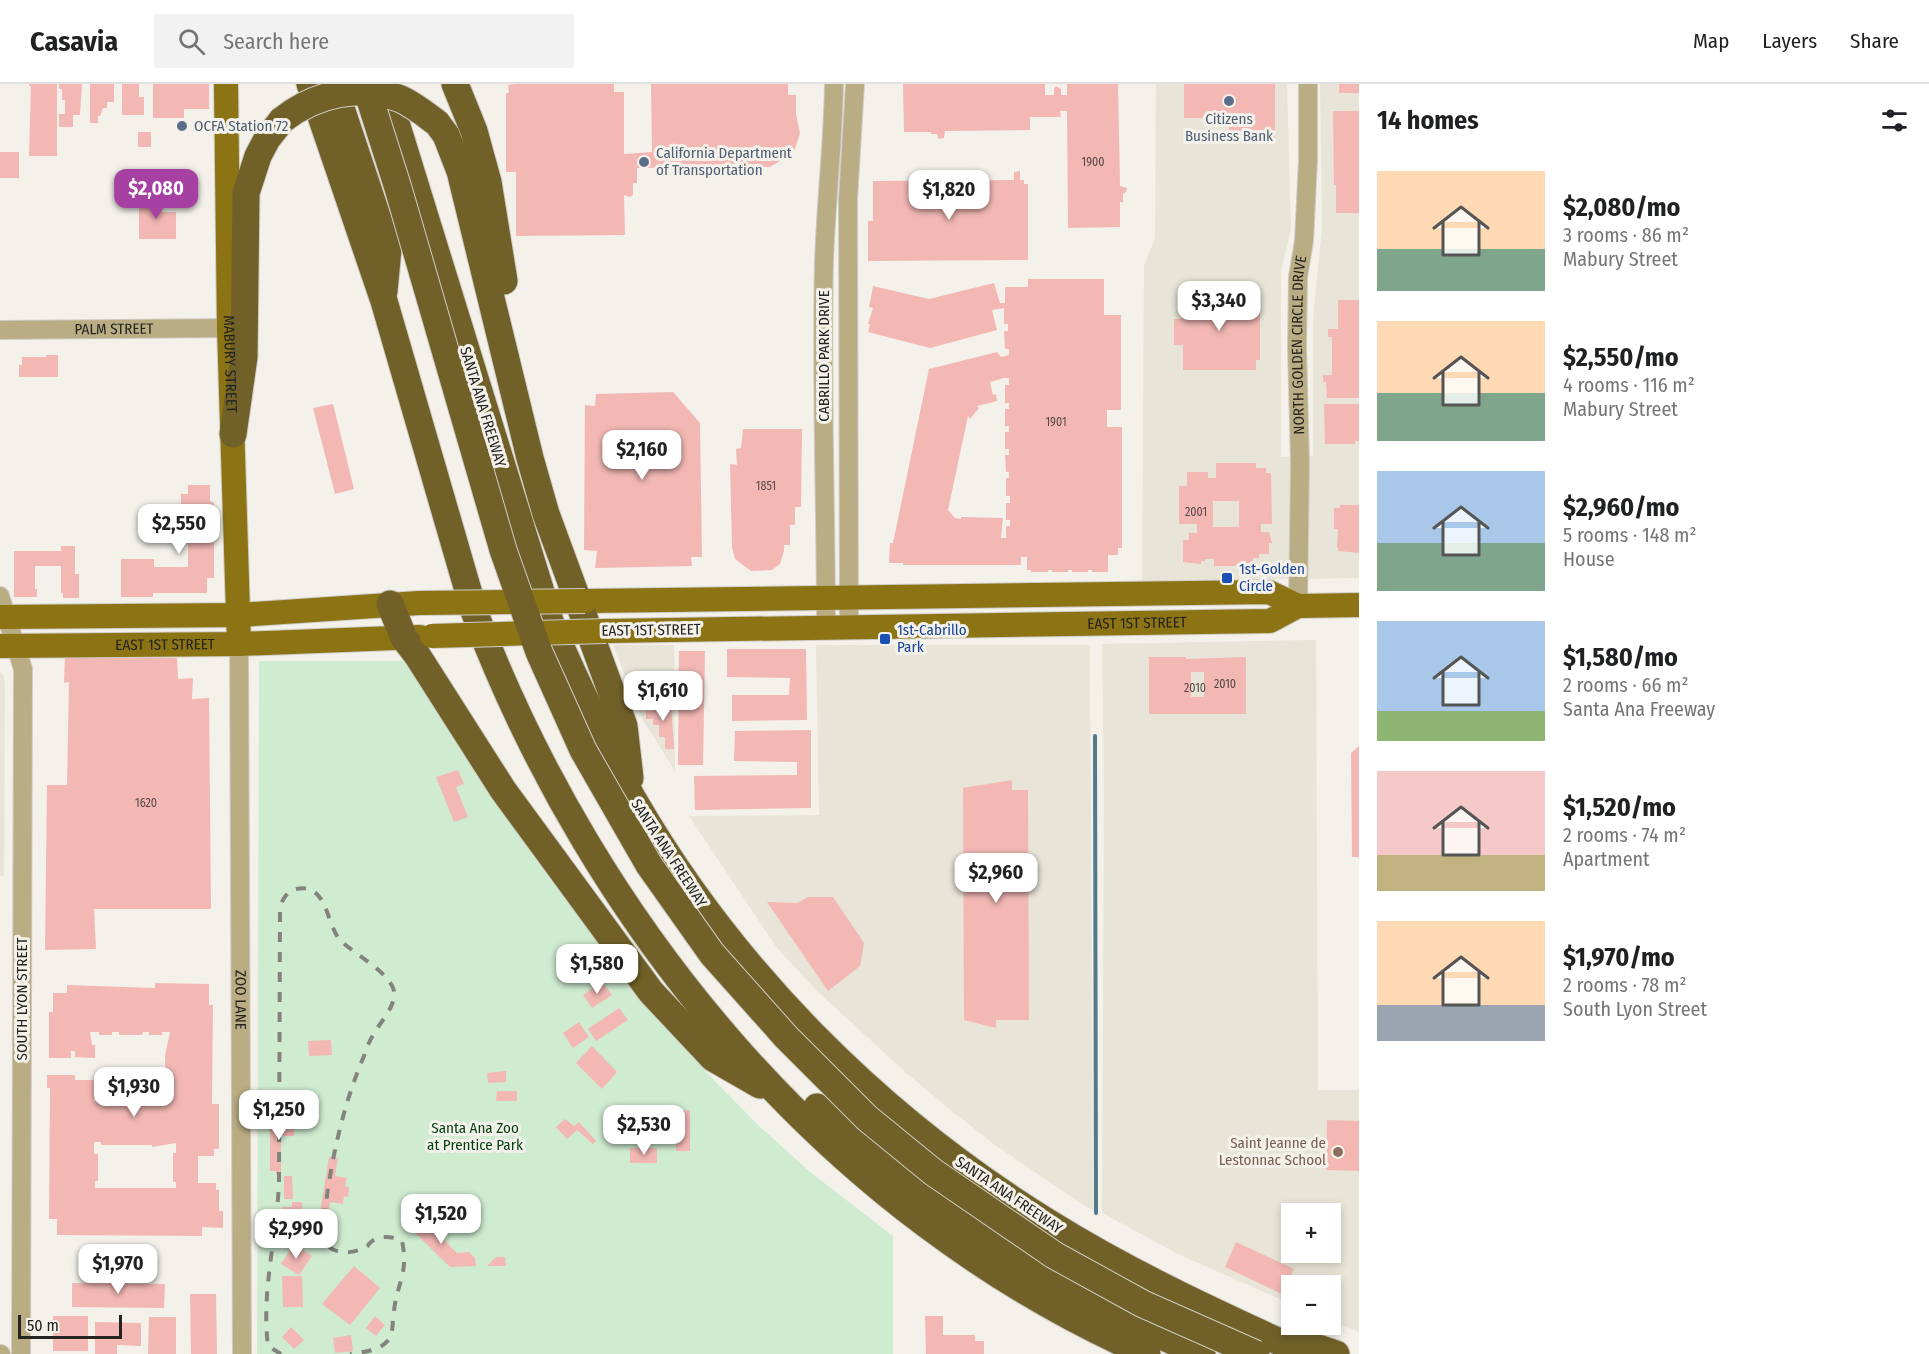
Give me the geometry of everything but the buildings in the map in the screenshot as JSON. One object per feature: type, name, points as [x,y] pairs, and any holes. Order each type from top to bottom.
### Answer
[{"type":"highway","points":[[310,84],[384,301],[461,568],[488,648],[536,750],[609,879],[663,957],[724,1034],[779,1095],[885,1193],[953,1244],[1023,1289],[1147,1354]]},
{"type":"highway","points":[[333,84],[388,249],[384,301]]},
{"type":"highway","points":[[350,84],[491,550],[527,656],[574,754],[639,872],[704,962],[776,1048],[868,1136],[926,1183],[1049,1267],[1137,1317],[1223,1354]]},
{"type":"highway","points":[[365,84],[398,188],[503,550],[525,611],[540,652],[583,750],[649,865],[712,954],[786,1037],[867,1118],[925,1165],[1054,1255],[1143,1304],[1256,1354]]},
{"type":"highway","name":"SANTA ANA FREEWAY","points":[[384,84],[550,621],[571,673],[632,797],[672,861],[720,928],[831,1054],[976,1174],[1047,1222],[1142,1277],[1306,1354]]},
{"type":"highway","points":[[455,84],[474,131],[488,182],[506,291],[501,336]]},
{"type":"highway","points":[[474,131],[474,95],[477,84]]},
{"type":"highway","points":[[233,434],[244,357],[246,193],[258,156],[267,139],[282,120],[299,106],[323,96],[348,89],[377,92],[399,98],[436,123],[446,135],[460,171],[530,458],[546,514],[624,726],[632,797]]},
{"type":"highway","points":[[390,604],[405,638],[503,790],[651,992],[713,1058],[779,1095]]},
{"type":"highway","points":[[663,957],[695,974],[730,1017],[817,1107],[900,1178],[1005,1251],[1077,1295],[1202,1354]]},
{"type":"highway","points":[[1226,1317],[1336,1354]]},
{"type":"main road","name":"MABURY STREET","points":[[226,84],[229,328],[239,644]]},
{"type":"main road","name":"EAST 1ST STREET","points":[[2,610],[239,615],[419,603],[1269,592],[1298,606],[1359,605]]},
{"type":"main road","points":[[1100,623],[1104,611],[1128,608],[1134,604],[1136,594]]},
{"type":"main road","name":"EAST 1ST STREET","points":[[8,646],[239,644],[606,631],[1270,621],[1298,606]]},
{"type":"street","name":"CABRILLO PARK DRIVE","points":[[825,628],[824,262],[827,198],[832,159],[834,84]]},
{"type":"street","name":"CABRILLO PARK DRIVE","points":[[849,627],[848,199],[855,84]]},
{"type":"street","name":"NORTH GOLDEN CIRCLE DRIVE","points":[[1298,606],[1300,463],[1298,277],[1304,241],[1308,160],[1308,84]]},
{"type":"street","name":"PALM STREET","points":[[0,330],[229,328]]},
{"type":"street","name":"SOUTH LYON STREET","points":[[2,610],[8,646],[23,669],[21,1354]]},
{"type":"street","name":"ZOO LANE","points":[[239,644],[242,1354]]},
{"type":"shaded area","points":[[1156,84],[1287,84],[1291,228],[1281,272],[1281,457],[1313,456],[1313,318],[1322,228],[1320,84],[1359,84],[1359,578],[1142,581],[1144,266],[1155,238]]},
{"type":"shaded area","points":[[1316,640],[1318,1090],[1359,1090],[1359,1332],[1341,1325],[1341,1275],[1281,1275],[1281,1300],[1180,1255],[1102,1213],[1104,804],[1102,644]]},
{"type":"shaded area","points":[[613,645],[674,645],[675,771],[643,720]]},
{"type":"shaded area","points":[[816,645],[1090,645],[1093,1211],[995,1145],[948,1108],[817,991],[777,948],[689,816],[819,815]]},
{"type":"shaded area","points":[[0,671],[4,676],[5,685],[4,876],[0,876]]},
{"type":"green space","name":"Santa Ana Zoo at Prentice Park","points":[[259,661],[403,661],[439,709],[550,878],[653,1012],[708,1074],[758,1125],[810,1172],[893,1236],[893,1354],[257,1354]]},
{"type":"waterway","points":[[1095,736],[1096,1213]]},
{"type":"railway","points":[[281,1354],[268,1346],[266,1305],[279,1182],[280,908],[288,894],[296,889],[307,889],[315,892],[321,898],[336,935],[386,977],[394,991],[393,1003],[369,1043],[349,1098],[333,1162],[323,1228],[327,1244],[332,1249],[341,1252],[360,1250],[382,1237],[402,1241],[404,1262],[395,1301],[391,1336],[386,1343],[377,1348],[350,1354]]},
{"type":"place","name":"Citizens Business Bank","points":[[1229,101]]},
{"type":"place","name":"OCFA Station 72","points":[[182,126]]},
{"type":"place","name":"California Department of Transportation","points":[[644,162]]},
{"type":"place","name":"1st-Golden Circle","points":[[1227,578]]},
{"type":"place","name":"1st-Cabrillo Park","points":[[885,639]]},
{"type":"place","name":"Saint Jeanne de Lestonnac School","points":[[1338,1152]]}]
